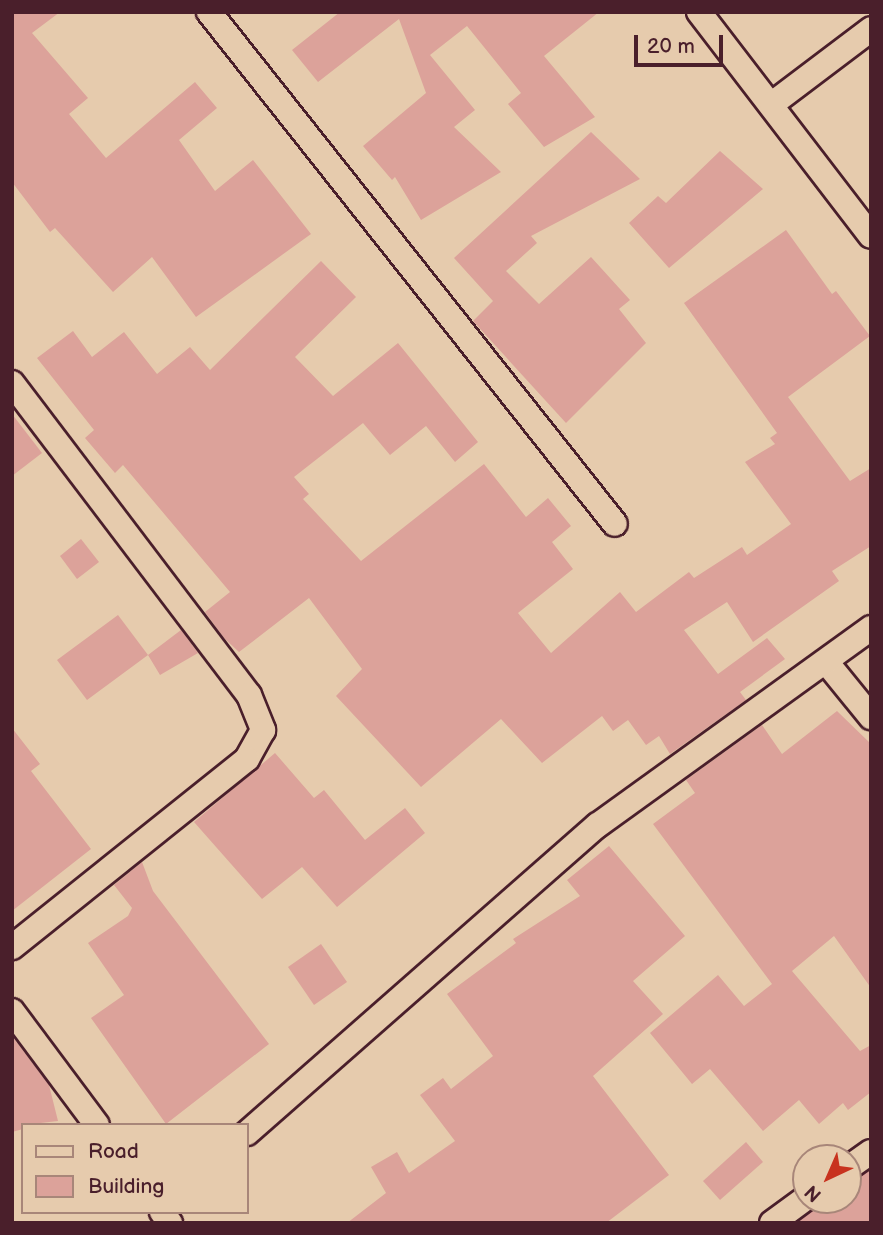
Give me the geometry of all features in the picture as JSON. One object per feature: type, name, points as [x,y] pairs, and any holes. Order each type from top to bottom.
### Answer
[{"type":"street","points":[[209,12],[615,524]]},
{"type":"street","points":[[699,12],[871,236]]},
{"type":"street","points":[[772,104],[871,29]]},
{"type":"street","points":[[12,383],[249,695],[263,730],[247,759],[12,947]]},
{"type":"street","points":[[248,1132],[598,825],[827,663],[871,628]]},
{"type":"street","points":[[827,663],[871,717]]},
{"type":"street","points":[[12,1011],[96,1123]]},
{"type":"street","points":[[772,1223],[792,1208]]},
{"type":"building","points":[[12,12],[60,12],[32,33],[88,98],[69,114],[106,158],[195,82],[217,108],[179,140],[215,191],[253,160],[311,234],[196,317],[152,257],[113,292],[55,228],[50,232],[12,182]]},
{"type":"building","points":[[340,12],[599,12],[544,56],[595,117],[544,147],[508,104],[521,93],[467,26],[430,55],[475,110],[454,127],[501,172],[421,220],[395,177],[392,180],[363,146],[426,93],[399,19],[318,82],[292,50]]},
{"type":"building","points":[[591,132],[640,179],[531,236],[537,243],[506,271],[539,304],[591,257],[630,300],[619,309],[646,343],[566,423],[473,321],[493,301],[454,258]]},
{"type":"building","points":[[720,151],[763,189],[669,268],[629,223],[658,196],[666,203]]},
{"type":"building","points":[[786,230],[832,294],[836,291],[870,336],[788,397],[850,481],[871,468],[871,546],[832,571],[839,581],[753,642],[727,602],[684,630],[718,674],[767,638],[785,659],[740,692],[746,700],[670,754],[659,736],[646,745],[628,720],[613,731],[602,716],[542,763],[501,719],[421,787],[336,696],[362,669],[309,598],[239,652],[224,638],[205,612],[230,592],[123,465],[115,473],[85,438],[94,430],[37,358],[73,331],[92,357],[124,332],[157,374],[190,347],[210,370],[321,261],[356,297],[295,357],[333,396],[398,343],[478,442],[455,462],[426,426],[390,455],[363,423],[294,477],[309,494],[303,499],[361,561],[484,464],[526,517],[548,498],[571,526],[552,542],[573,569],[518,613],[551,653],[620,592],[636,612],[689,572],[694,578],[742,547],[747,555],[791,524],[745,462],[775,444],[770,438],[777,433],[684,303]]},
{"type":"building","points":[[12,414],[42,453],[12,476]]},
{"type":"building","points":[[81,539],[99,562],[77,579],[60,556]]},
{"type":"building","points":[[118,615],[148,655],[87,700],[57,660]]},
{"type":"building","points":[[181,630],[198,653],[160,675],[148,655]]},
{"type":"building","points":[[837,711],[871,744],[871,988],[834,936],[792,971],[860,1051],[871,1045],[871,1092],[848,1110],[843,1103],[819,1124],[799,1100],[763,1131],[710,1069],[692,1084],[650,1033],[718,975],[744,1006],[772,984],[653,824],[695,793],[686,780],[762,725],[782,754]]},
{"type":"building","points":[[12,728],[40,764],[31,771],[91,849],[12,911]]},
{"type":"building","points":[[275,753],[314,798],[324,790],[365,840],[405,808],[425,833],[337,907],[302,867],[262,899],[194,822]]},
{"type":"building","points":[[609,846],[685,936],[633,981],[663,1014],[593,1076],[669,1175],[606,1223],[347,1223],[386,1193],[371,1167],[397,1152],[409,1173],[455,1141],[420,1095],[443,1078],[451,1089],[493,1056],[447,994],[516,943],[513,939],[580,896],[567,880]]},
{"type":"building","points":[[142,862],[153,891],[269,1044],[167,1123],[91,1018],[124,995],[88,943],[128,916],[132,908],[114,885]]},
{"type":"building","points":[[321,944],[347,982],[314,1005],[288,967]]},
{"type":"building","points":[[12,1036],[49,1085],[58,1121],[21,1123],[21,1130],[12,1132]]},
{"type":"building","points":[[746,1142],[763,1162],[720,1200],[703,1181]]},
{"type":"building","points":[[871,1170],[871,1223],[797,1223],[808,1214],[862,1214],[862,1175]]}]
